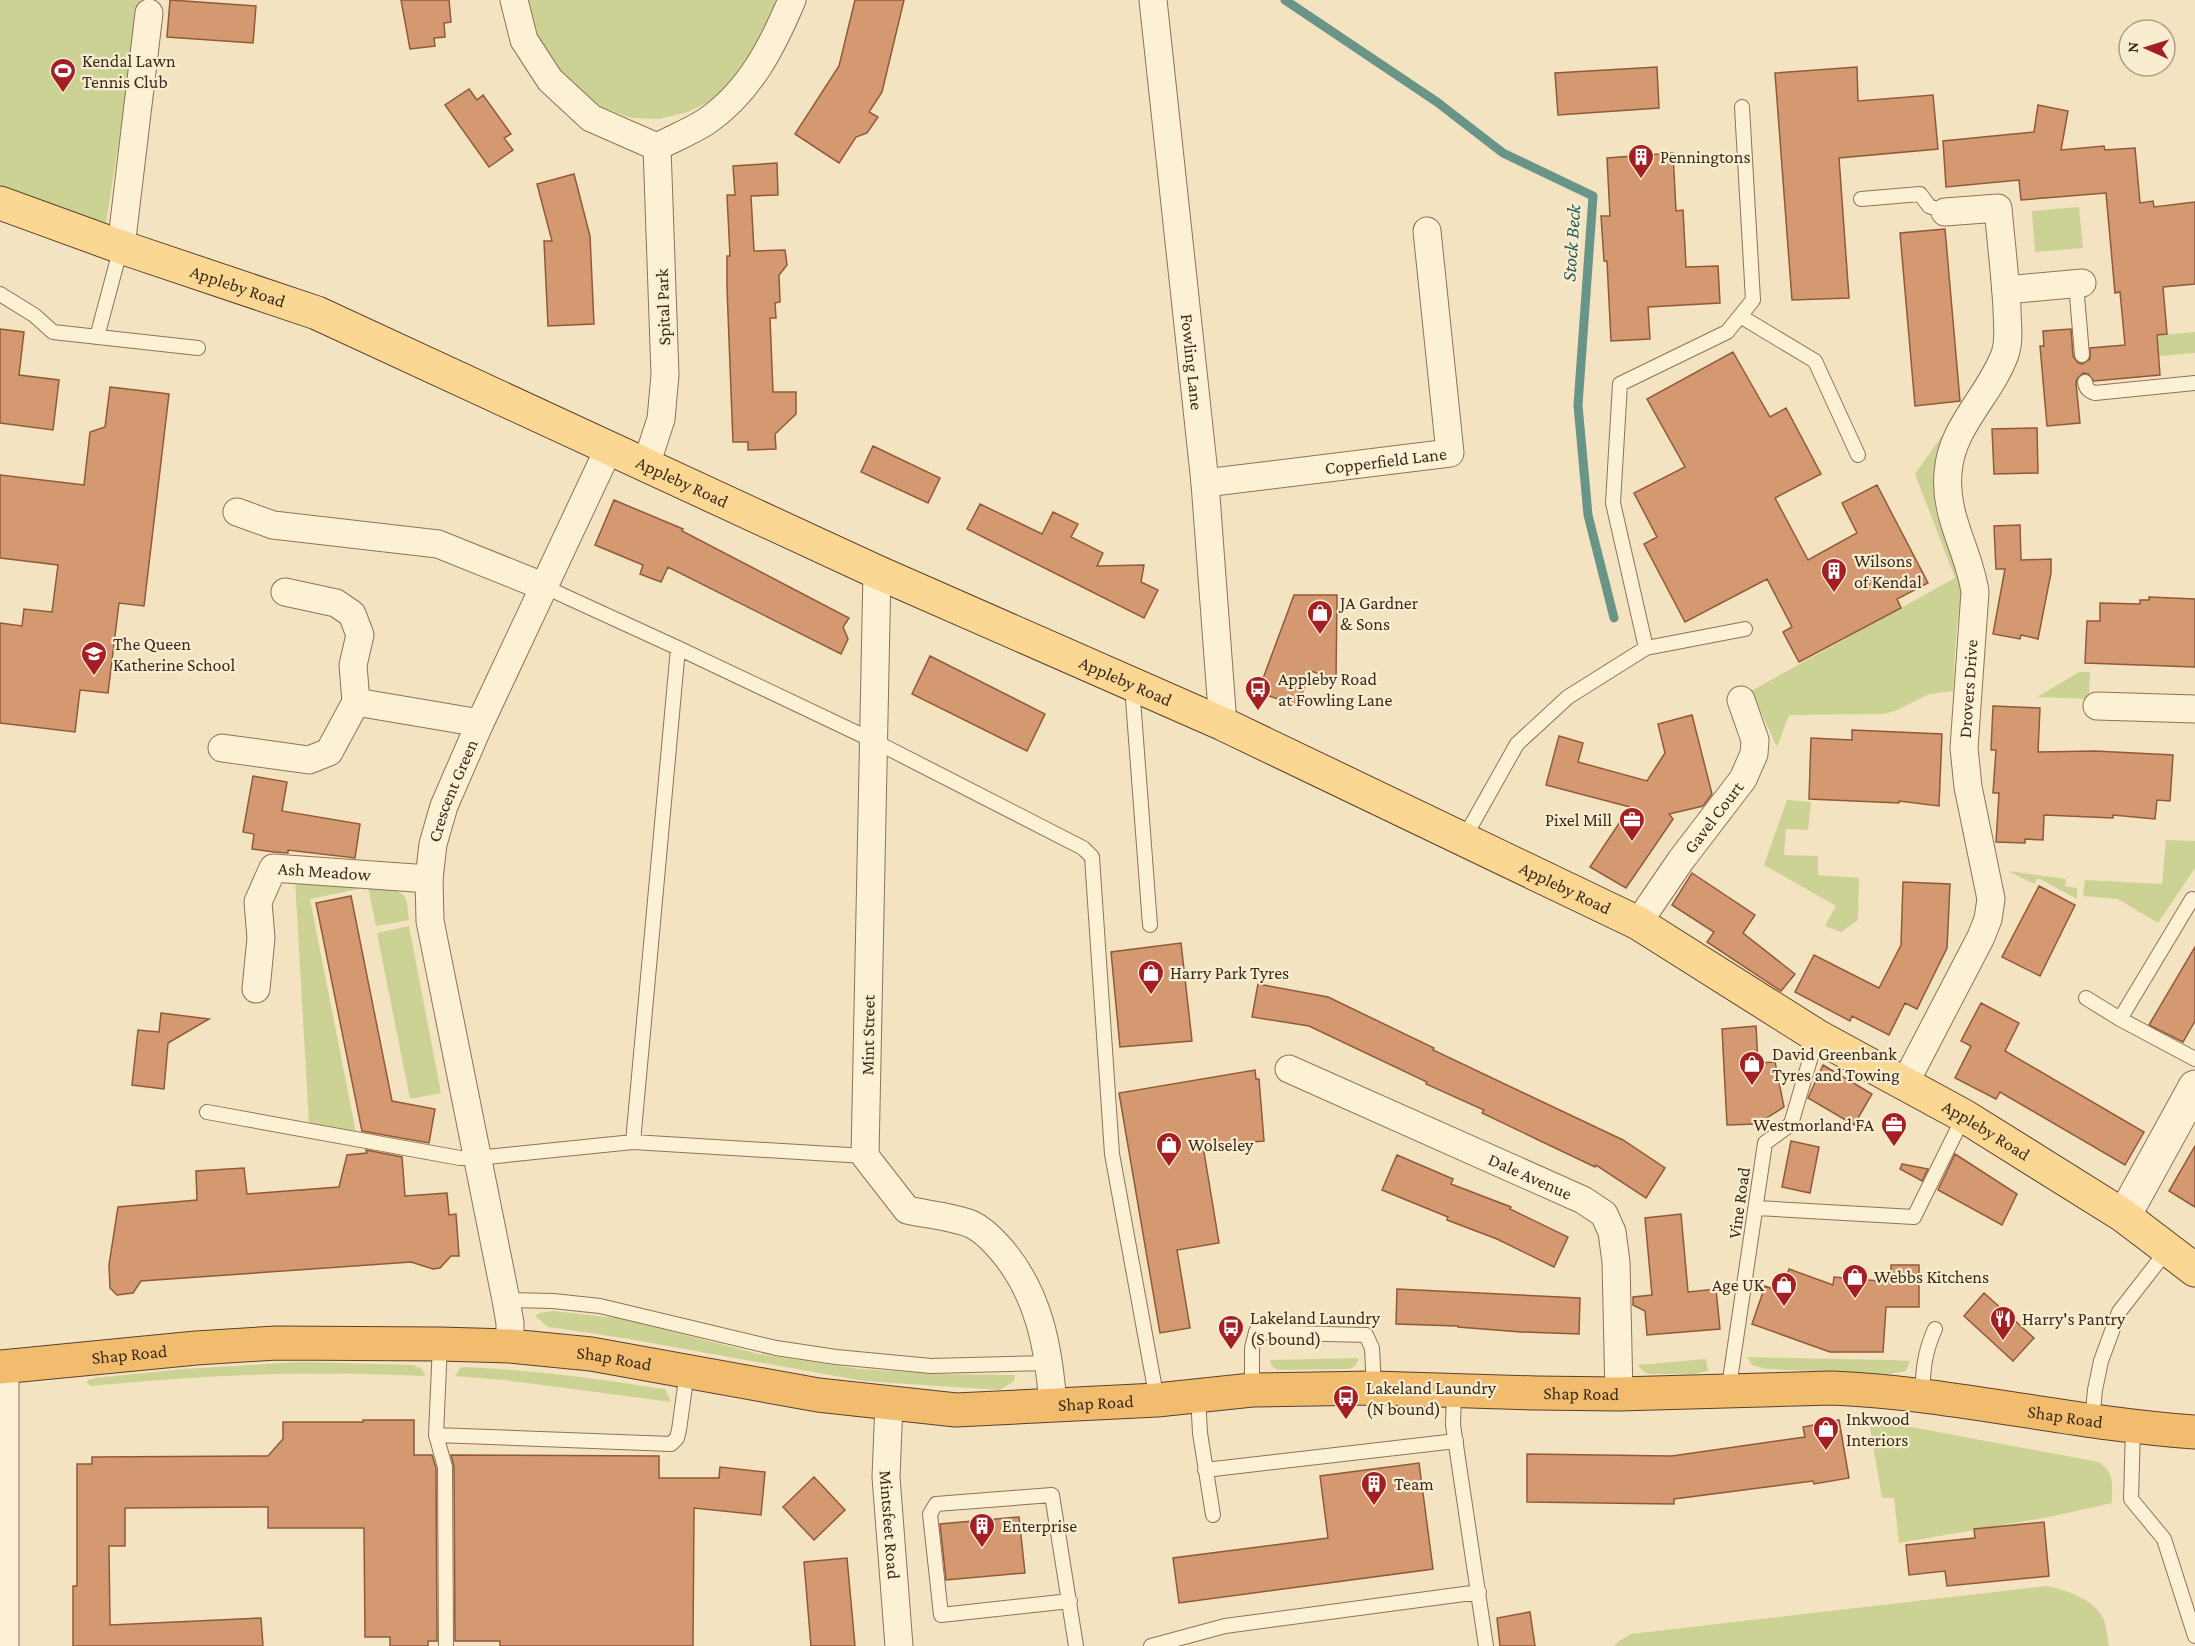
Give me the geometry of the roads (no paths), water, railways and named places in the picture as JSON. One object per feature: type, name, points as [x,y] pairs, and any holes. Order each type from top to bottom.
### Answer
[{"type":"highway","name":"Shap Road","points":[[3,1367],[196,1348],[276,1343],[510,1346],[591,1354],[818,1395],[956,1410],[1158,1400],[1252,1390],[1374,1388],[1619,1394],[1841,1388],[1922,1397],[2133,1428],[2195,1432]]},
{"type":"main road","name":"Appleby Road","points":[[0,202],[120,247],[317,313],[876,572],[1222,724],[1638,923],[1817,1036],[1964,1116],[2124,1216],[2195,1270]]},
{"type":"street","points":[[514,0],[524,40],[550,80],[591,118],[657,147],[707,121],[745,88],[772,45],[792,0]]},
{"type":"street","name":"Fowling Lane","points":[[1153,0],[1205,483],[1222,724]]},
{"type":"street","points":[[120,247],[149,14]]},
{"type":"street","name":"Spital Park","points":[[646,465],[661,419],[665,375],[657,147]]},
{"type":"street","name":"Drovers Drive","points":[[1905,1083],[1972,956],[1988,919],[1991,898],[1968,787],[1964,748],[1975,592],[1972,571],[1955,528],[1947,498],[1948,470],[1954,443],[1971,411],[1999,370],[2006,351],[2008,335],[2006,290],[1998,208],[1945,212]]},
{"type":"street","name":"Copperfield Lane","points":[[1205,483],[1450,453],[1426,231]]},
{"type":"street","points":[[2006,290],[2079,283]]},
{"type":"street","name":"Crescent Green","points":[[510,1346],[510,1323],[506,1300],[430,921],[429,879],[433,844],[444,806],[480,723],[609,448]]},
{"type":"street","points":[[237,512],[273,525],[438,544],[544,587]]},
{"type":"street","name":"Mint Street","points":[[865,1156],[876,572]]},
{"type":"street","points":[[222,748],[309,760],[329,752],[356,702],[353,665],[360,635],[352,614],[336,603],[285,592]]},
{"type":"street","name":"Gavel Court","points":[[1638,923],[1681,860],[1743,779],[1754,754],[1755,740],[1741,700]]},
{"type":"street","points":[[356,702],[480,723]]},
{"type":"street","points":[[2097,706],[2195,709]]},
{"type":"street","name":"Ash Meadow","points":[[256,989],[261,938],[258,903],[273,867],[429,879]]},
{"type":"street","name":"Dale Avenue","points":[[1289,1069],[1583,1200],[1604,1214],[1612,1232],[1616,1262],[1619,1394]]},
{"type":"street","points":[[2124,1216],[2195,1087]]},
{"type":"street","points":[[865,1156],[907,1210],[970,1224],[989,1236],[1006,1255],[1026,1282],[1040,1322],[1049,1363],[1053,1406]]},
{"type":"street","points":[[3,1367],[5,1646]]},
{"type":"street","name":"Mintsfeet Road","points":[[889,1403],[886,1477],[899,1646]]},
{"type":"lane","points":[[1646,648],[1613,503],[1620,384],[1727,332],[1753,300],[1742,107]]},
{"type":"lane","points":[[1861,198],[1920,194],[1929,206],[1945,212]]},
{"type":"lane","points":[[97,336],[120,247]]},
{"type":"lane","points":[[2079,283],[2082,355]]},
{"type":"lane","points":[[0,294],[34,315],[53,332],[198,348]]},
{"type":"lane","points":[[1740,316],[1815,361],[1858,455]]},
{"type":"lane","points":[[2085,382],[2090,392],[2096,393],[2195,383]]},
{"type":"lane","points":[[544,587],[874,741],[1083,848],[1092,857],[1112,1154],[1158,1400]]},
{"type":"lane","points":[[1463,840],[1517,744],[1568,697],[1646,648],[1745,629]]},
{"type":"lane","points":[[633,1142],[678,648]]},
{"type":"lane","points":[[1131,684],[1150,925]]},
{"type":"lane","points":[[2120,1018],[2192,899]]},
{"type":"lane","points":[[2086,998],[2195,1059]]},
{"type":"lane","name":"Vine Road","points":[[1730,1390],[1765,1143],[1791,1124],[1817,1036]]},
{"type":"lane","points":[[207,1112],[460,1158],[633,1142],[865,1156]]},
{"type":"lane","points":[[1757,1208],[1914,1217],[1964,1116]]},
{"type":"lane","points":[[2092,1421],[2101,1361],[2119,1312],[2168,1250]]},
{"type":"lane","points":[[506,1300],[553,1301],[600,1306],[776,1348],[836,1357],[931,1366],[1049,1363]]},
{"type":"lane","points":[[1922,1397],[1923,1367],[1927,1347],[1935,1329]]},
{"type":"lane","points":[[1252,1390],[1252,1348],[1256,1332],[1366,1335],[1372,1348],[1374,1388]]},
{"type":"lane","points":[[440,1344],[436,1435],[445,1467],[446,1646]]},
{"type":"lane","points":[[436,1435],[671,1444],[677,1438],[679,1430],[687,1370]]},
{"type":"lane","points":[[1454,1390],[1453,1425],[1486,1646]]},
{"type":"lane","points":[[1198,1396],[1205,1470],[1213,1515]]},
{"type":"lane","points":[[2133,1428],[2131,1499],[2164,1539],[2195,1636]]},
{"type":"lane","points":[[1205,1470],[1456,1441]]},
{"type":"lane","points":[[1070,1601],[941,1614],[930,1514],[936,1504],[1053,1495],[1070,1601],[1076,1646]]},
{"type":"lane","points":[[1151,1646],[1225,1626],[1479,1592]]},
{"type":"waterway","name":"Stock Beck","points":[[1285,0],[1437,102],[1503,153],[1593,196],[1578,405],[1588,515],[1614,618]]},
{"type":"place","name":"Kendal Lawn Tennis Club","points":[[63,94]]},
{"type":"place","name":"Penningtons","points":[[1641,180]]},
{"type":"place","name":"Wilsons of Kendal","points":[[1834,594]]},
{"type":"place","name":"JA Gardner & Sons","points":[[1320,636]]},
{"type":"place","name":"The Queen Katherine School","points":[[94,677]]},
{"type":"place","name":"Appleby Road at Fowling Lane","points":[[1258,712]]},
{"type":"place","name":"Pixel Mill","points":[[1632,843]]},
{"type":"place","name":"Harry Park Tyres","points":[[1151,996]]},
{"type":"place","name":"David Greenbank Tyres and Towing","points":[[1752,1087]]},
{"type":"place","name":"Westmorland FA","points":[[1894,1148]]},
{"type":"place","name":"Wolseley","points":[[1169,1168]]},
{"type":"place","name":"Webbs Kitchens","points":[[1855,1300]]},
{"type":"place","name":"Age UK","points":[[1784,1308]]},
{"type":"place","name":"Harry's Pantry","points":[[2003,1342]]},
{"type":"place","name":"Lakeland Laundry (S bound)","points":[[1231,1351]]},
{"type":"place","name":"Lakeland Laundry (N bound)","points":[[1346,1421]]},
{"type":"place","name":"Inkwood Interiors","points":[[1826,1452]]},
{"type":"place","name":"Team","points":[[1374,1507]]},
{"type":"place","name":"Enterprise","points":[[982,1549]]}]
